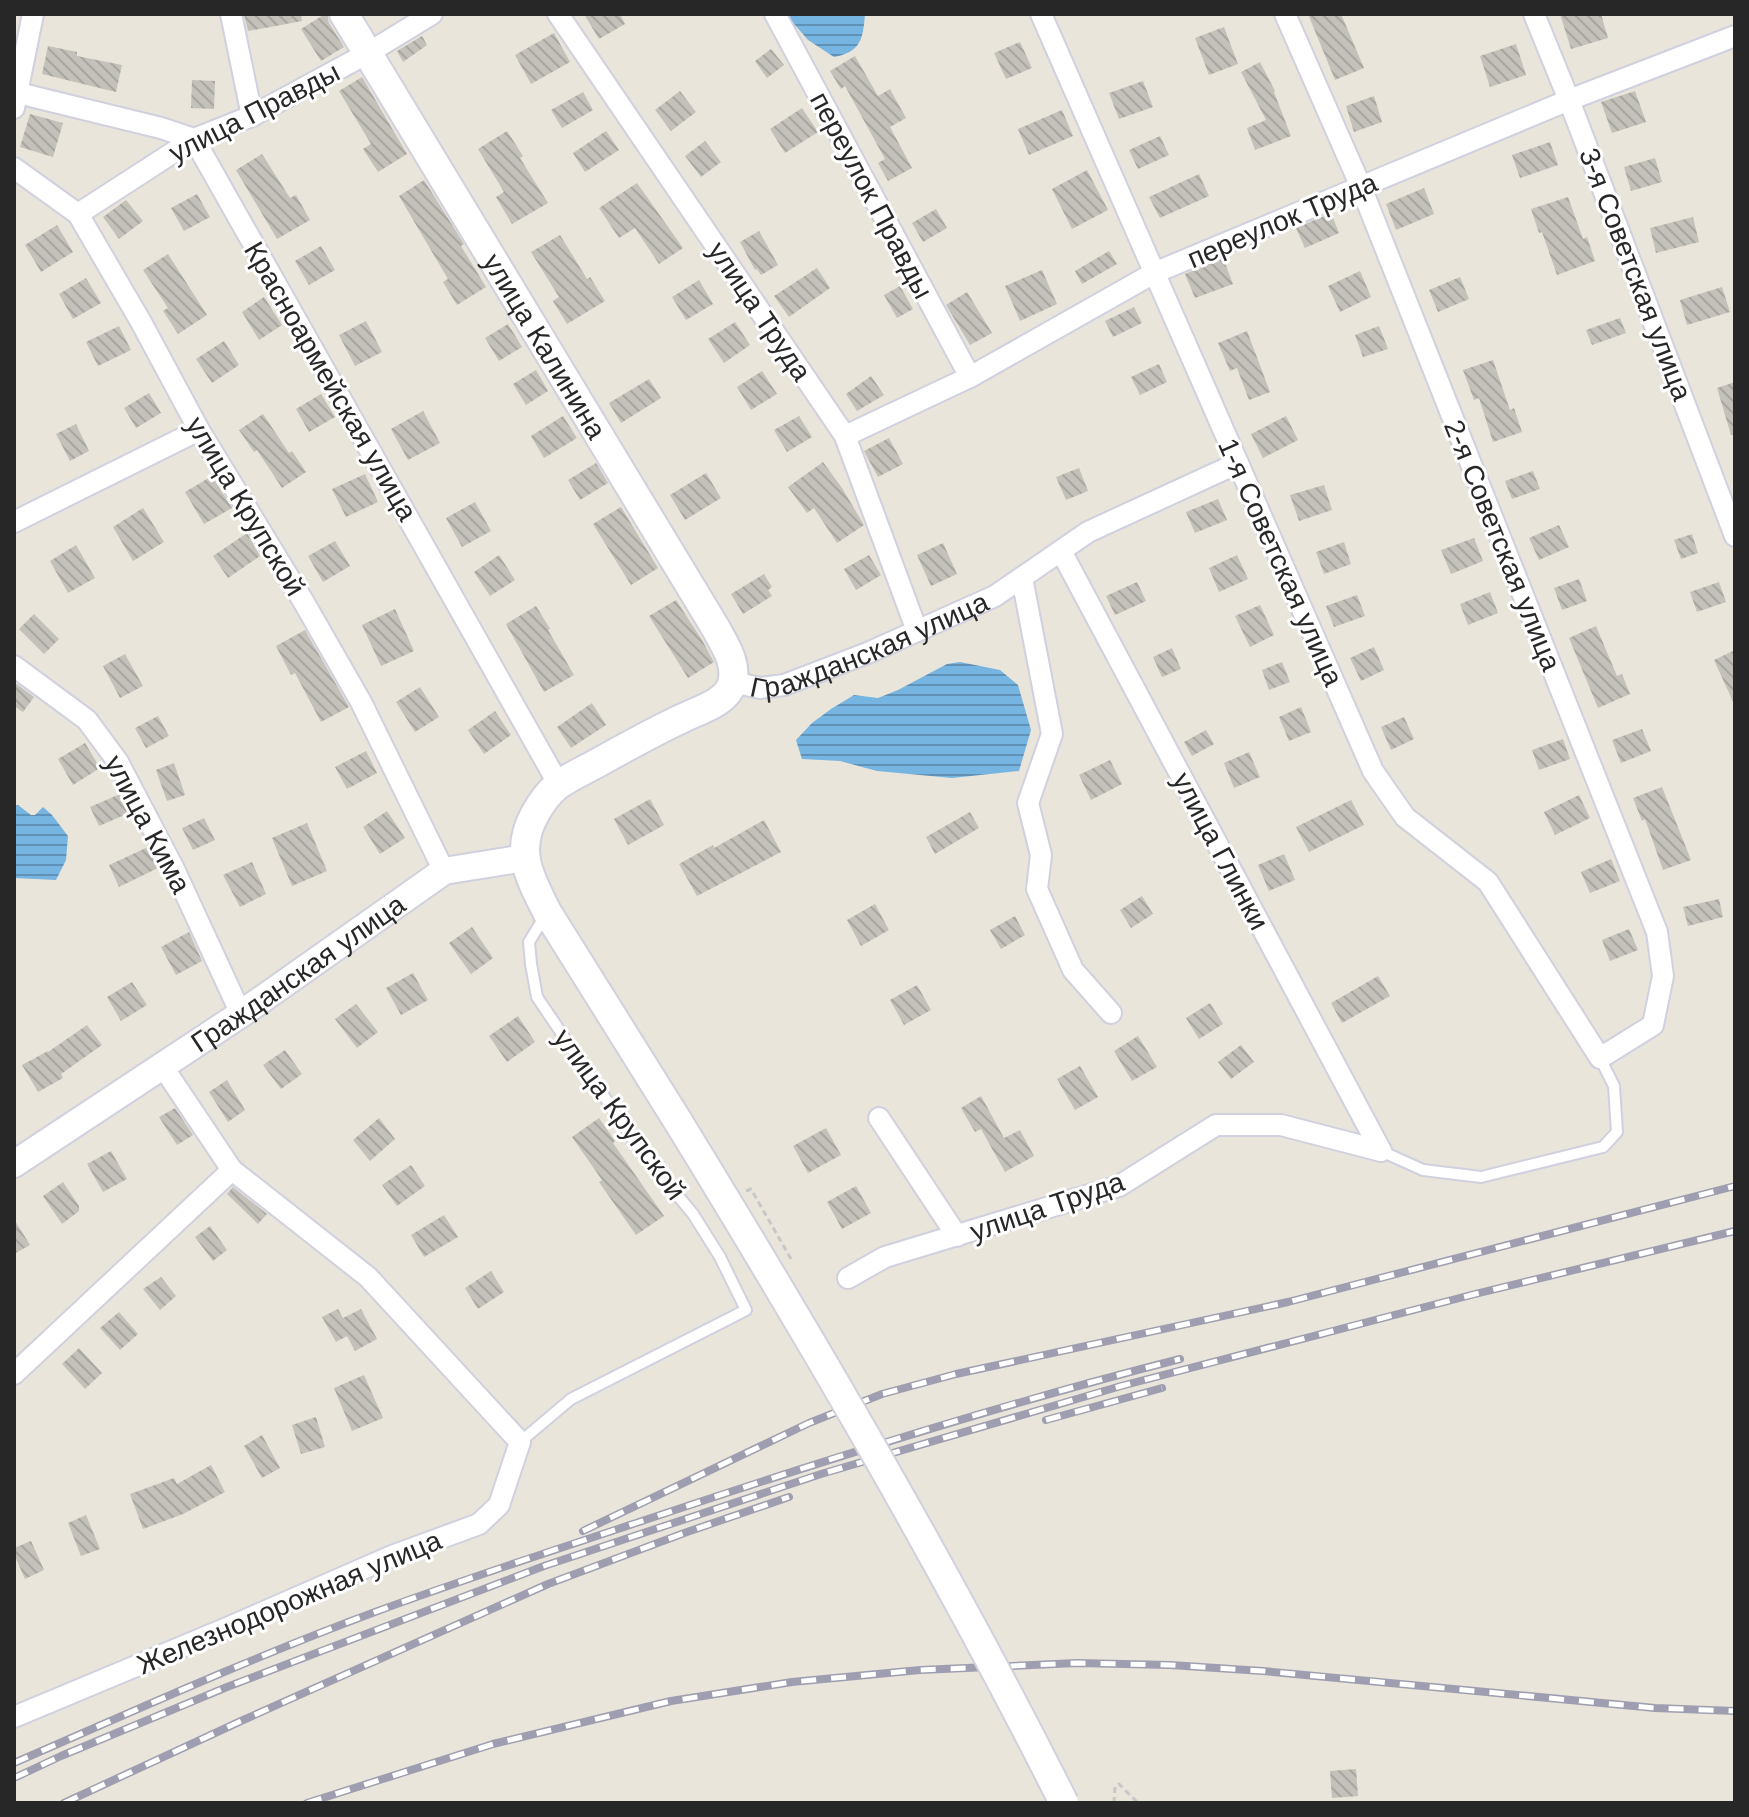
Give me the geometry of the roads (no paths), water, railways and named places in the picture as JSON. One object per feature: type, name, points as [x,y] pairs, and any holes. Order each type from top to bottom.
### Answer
[{"type":"main road","name":"улица Калинина","points":[[344,14],[715,627],[731,657],[732,682]]},
{"type":"main road","name":"Гражданская улица","points":[[525,858],[527,831],[533,817],[544,799],[559,785],[664,726],[719,701],[732,682]]},
{"type":"main road","points":[[525,858],[532,882],[547,912],[832,1377],[937,1563],[1064,1803]]},
{"type":"street","points":[[33,14],[15,98],[161,128],[194,139]]},
{"type":"street","points":[[231,14],[252,116]]},
{"type":"street","name":"улица Правды","points":[[78,214],[194,139],[252,116],[432,14]]},
{"type":"street","name":"улица Труда","points":[[558,14],[845,436],[917,631]]},
{"type":"street","name":"переулок Правды","points":[[775,14],[970,377]]},
{"type":"street","name":"1-я Советская улица","points":[[1041,14],[1373,771],[1405,817],[1488,882],[1600,1058]]},
{"type":"street","name":"2-я Советская улица","points":[[1285,14],[1361,187],[1657,932],[1663,976],[1653,1025],[1600,1058]]},
{"type":"street","name":"3-я Советская улица","points":[[1534,14],[1735,536]]},
{"type":"street","name":"переулок Труда","points":[[845,436],[970,377],[1154,273],[1569,100],[1735,36]]},
{"type":"street","name":"Красноармейская улица","points":[[194,139],[559,785]]},
{"type":"street","name":"улица Крупской","points":[[14,168],[78,214],[199,430],[361,702],[444,871]]},
{"type":"street","points":[[14,522],[199,430]]},
{"type":"street","name":"Гражданская улица","points":[[732,682],[760,688],[784,685],[870,652],[995,596],[1088,532],[1238,463]]},
{"type":"street","name":"улица Глинки","points":[[1061,551],[1381,1151]]},
{"type":"street","points":[[1022,578],[1052,734],[1028,803],[1041,855],[1037,889],[1073,970],[1111,1013]]},
{"type":"street","name":"улица Кима","points":[[14,666],[87,720],[118,762],[174,869],[241,1014]]},
{"type":"street","name":"Гражданская улица","points":[[14,1164],[241,1014],[444,871],[525,858]]},
{"type":"street","points":[[163,1067],[232,1170],[368,1277],[520,1442]]},
{"type":"street","points":[[879,1118],[957,1236]]},
{"type":"street","name":"улица Труда","points":[[848,1278],[885,1257],[1119,1186],[1216,1125],[1281,1125],[1381,1151]]},
{"type":"street","points":[[14,1374],[232,1170]]},
{"type":"street","name":"Железнодорожная улица","points":[[14,1717],[392,1556],[479,1524],[499,1505],[520,1442]]},
{"type":"lane","name":"улица Крупской","points":[[520,1442],[571,1399],[746,1310],[720,1257],[693,1214],[641,1151],[537,997],[529,942],[547,912]]},
{"type":"lane","points":[[1381,1151],[1423,1170],[1481,1177],[1603,1147],[1617,1132],[1614,1086],[1600,1058]]},
{"type":"water","points":[[797,14],[865,14],[859,43],[850,52],[834,57],[808,40],[788,17]]},
{"type":"water","points":[[960,662],[1000,670],[1018,685],[1031,730],[1019,771],[952,778],[877,771],[840,761],[802,759],[796,740],[831,709],[854,695],[878,698],[947,664]]},
{"type":"water","points":[[18,805],[31,815],[43,807],[68,836],[66,860],[56,880],[14,878],[14,806]]},
{"type":"railway","points":[[583,1531],[809,1423],[882,1394],[956,1374],[1288,1302],[1735,1186]]},
{"type":"railway","points":[[14,1778],[227,1687],[544,1566],[821,1474],[1121,1386],[1475,1294],[1735,1231]]},
{"type":"railway","points":[[14,1763],[284,1647],[441,1589],[841,1456],[1044,1395],[1180,1359]]},
{"type":"railway","points":[[1046,1420],[1162,1388]]},
{"type":"railway","points":[[64,1803],[548,1584],[789,1497]]},
{"type":"railway","points":[[307,1803],[493,1744],[671,1701],[792,1682],[920,1670],[1077,1663],[1170,1665],[1655,1708],[1735,1711]]}]
